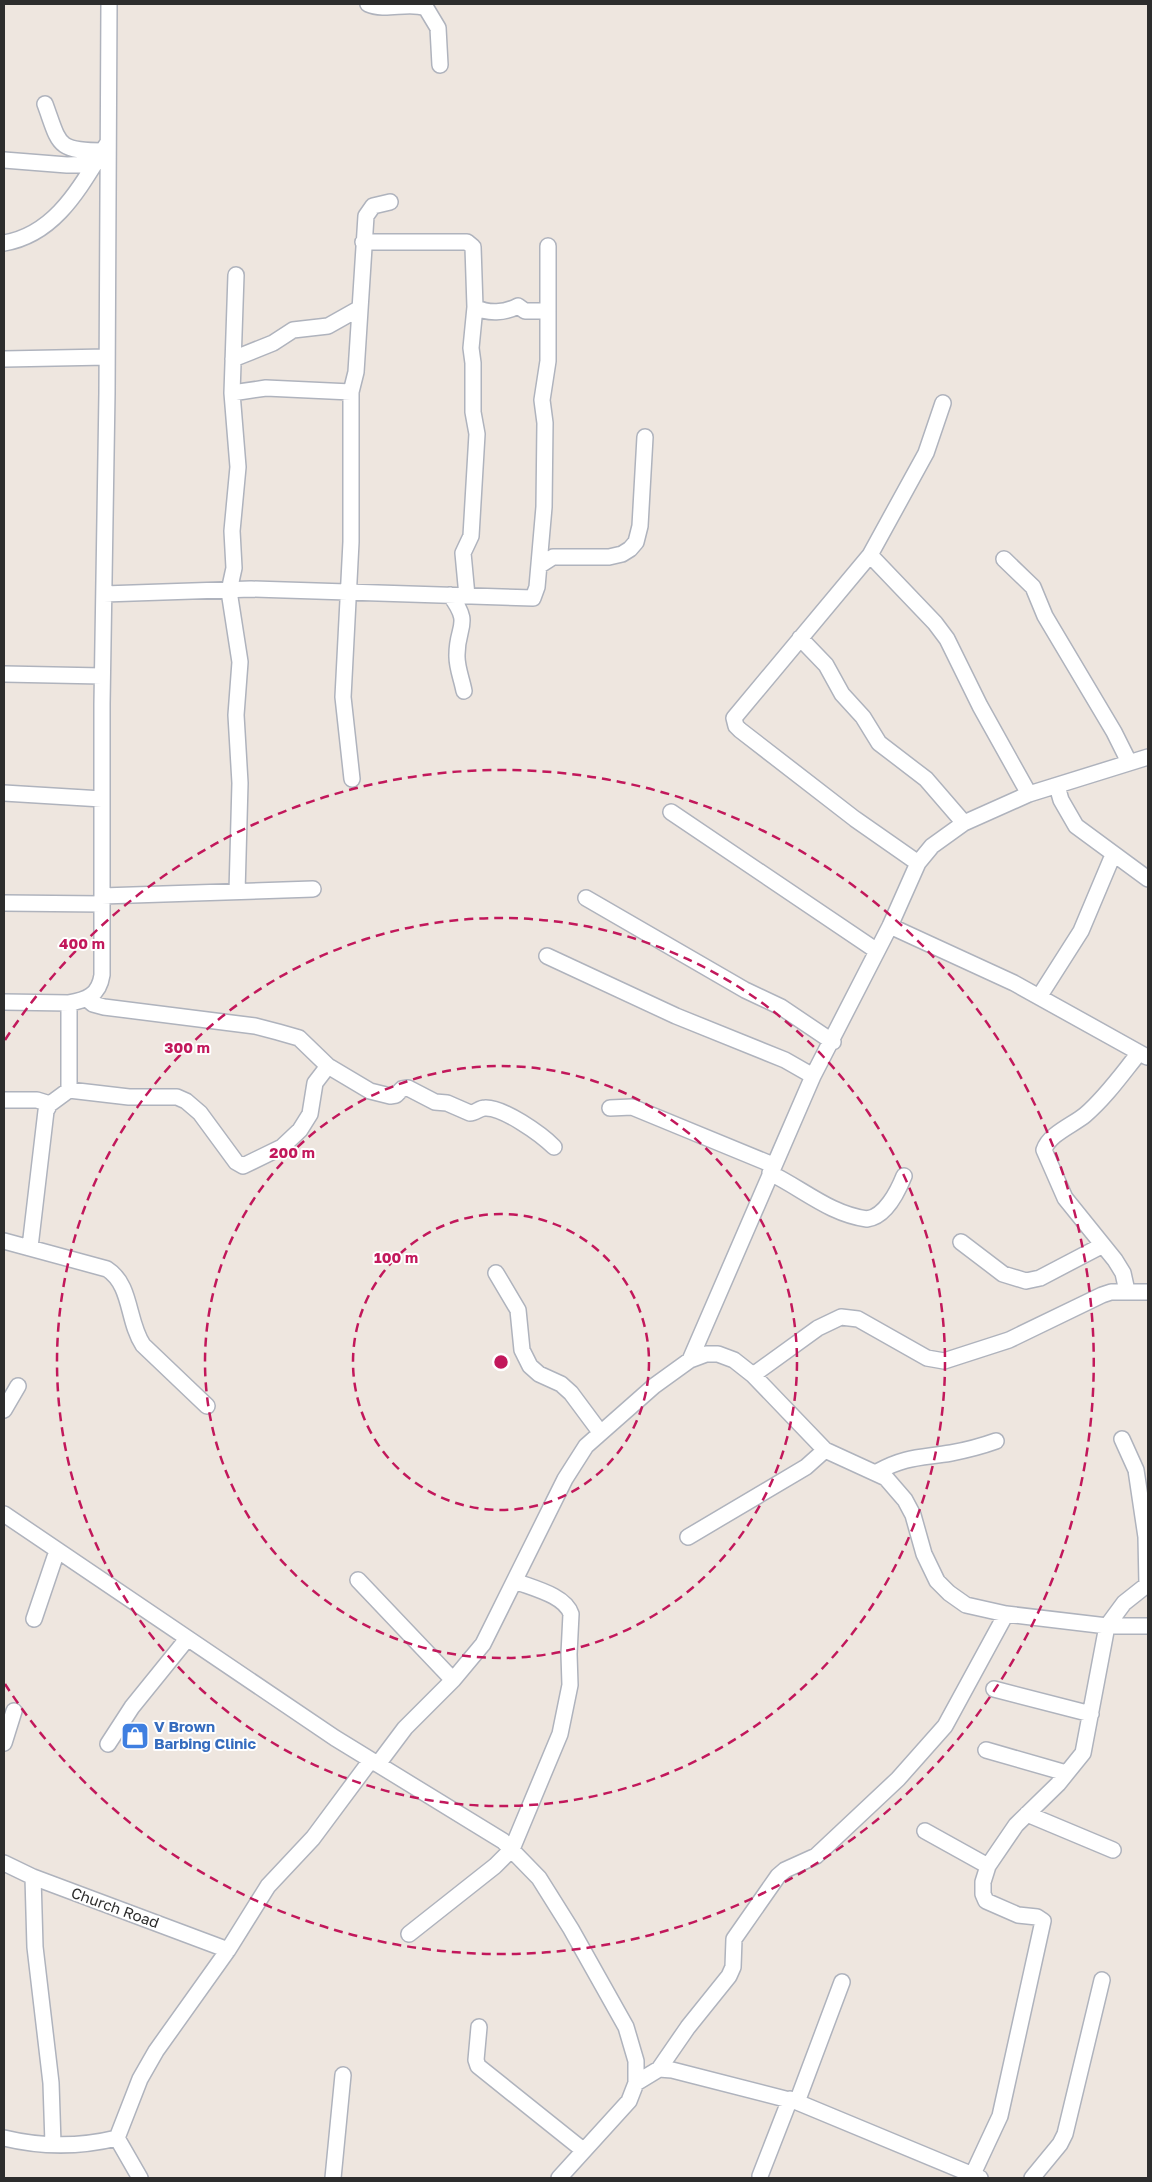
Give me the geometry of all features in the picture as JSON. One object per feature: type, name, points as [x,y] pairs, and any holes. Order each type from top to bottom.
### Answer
[{"type":"street","points":[[4,1002],[69,1003],[88,999],[96,992],[100,985],[107,357],[105,147],[109,4]]},
{"type":"street","points":[[368,4],[377,7],[416,6],[426,8],[438,28],[440,65]]},
{"type":"street","points":[[45,104],[59,141],[67,148],[105,147]]},
{"type":"street","points":[[4,243],[15,241],[52,220],[73,199],[105,147]]},
{"type":"street","points":[[4,160],[67,165],[95,164]]},
{"type":"street","points":[[352,779],[343,697],[349,590],[351,392],[356,372],[366,216],[369,209],[373,206],[390,202]]},
{"type":"street","points":[[363,242],[470,243],[474,253],[475,307],[471,348],[473,363],[473,412],[477,434],[471,536],[463,553],[467,596]]},
{"type":"street","points":[[104,594],[250,589],[349,590],[533,598],[536,594],[544,507],[545,423],[542,400],[548,361],[548,246]]},
{"type":"street","points":[[236,275],[232,393],[238,468],[232,531],[234,568],[229,591],[240,656],[236,699],[240,783],[237,892]]},
{"type":"street","points":[[475,307],[487,312],[510,310],[518,306],[525,311],[548,311]]},
{"type":"street","points":[[233,359],[273,343],[293,330],[328,326],[360,308]]},
{"type":"street","points":[[4,359],[107,357]]},
{"type":"street","points":[[232,393],[266,388],[351,392]]},
{"type":"street","points":[[918,863],[855,819],[736,726],[735,714],[870,555],[926,453],[944,403]]},
{"type":"street","points":[[539,566],[553,557],[622,554],[636,542],[640,526],[645,437]]},
{"type":"street","points":[[870,555],[935,622],[947,639],[980,706],[1028,794]]},
{"type":"street","points":[[690,1360],[728,1277],[772,1169],[813,1076],[833,1042],[878,951],[918,863],[932,846],[964,823],[1028,794],[1141,761],[1118,738],[1045,616],[1033,587],[1004,559]]},
{"type":"street","points":[[450,595],[460,608],[463,618],[457,657],[464,691]]},
{"type":"street","points":[[800,638],[826,665],[842,694],[863,717],[879,743],[926,779],[964,823]]},
{"type":"street","points":[[4,674],[102,676]]},
{"type":"street","points":[[1057,786],[1061,800],[1076,826],[1148,879]]},
{"type":"street","points":[[4,793],[102,799]]},
{"type":"street","points":[[671,812],[878,951]]},
{"type":"street","points":[[1039,997],[1081,931],[1113,855]]},
{"type":"street","points":[[4,903],[313,889]]},
{"type":"street","points":[[586,898],[738,986],[781,1007],[833,1042]]},
{"type":"street","points":[[890,926],[1014,983],[1144,1056],[1085,1115],[1048,1142],[1044,1150],[1065,1198],[1123,1273],[1127,1291]]},
{"type":"street","points":[[547,956],[676,1016],[785,1060],[813,1076]]},
{"type":"street","points":[[88,999],[93,1004],[104,1007],[255,1026],[299,1038],[328,1066],[346,1078],[380,1095],[396,1095],[405,1088],[435,1102],[447,1103],[470,1113],[481,1109],[492,1109],[541,1134],[554,1147]]},
{"type":"street","points":[[69,1003],[69,1090]]},
{"type":"street","points":[[30,1247],[46,1112],[50,1104],[69,1090],[129,1097],[177,1097],[186,1101],[200,1113],[236,1162],[244,1166],[282,1147],[300,1130],[310,1114],[315,1083],[328,1066]]},
{"type":"street","points":[[4,1100],[37,1100],[50,1104]]},
{"type":"street","points":[[610,1108],[632,1107],[772,1169],[815,1201],[867,1219],[874,1218],[885,1208],[904,1176]]},
{"type":"street","points":[[4,1240],[107,1269],[115,1274],[121,1281],[136,1334],[144,1345],[207,1406]]},
{"type":"street","points":[[961,1242],[1003,1274],[1026,1281],[1040,1278],[1103,1245]]},
{"type":"street","points":[[496,1273],[518,1310],[522,1350],[530,1366],[539,1374],[561,1384],[571,1393],[600,1432]]},
{"type":"street","points":[[754,1375],[818,1328],[841,1318],[858,1319],[927,1358],[944,1361],[1009,1340],[1102,1295],[1127,1291],[1148,1292]]},
{"type":"street","points":[[117,2138],[140,2078],[156,2050],[228,1950],[268,1886],[313,1838],[374,1762],[453,1680],[482,1644],[565,1479],[586,1446],[654,1386],[690,1360],[706,1354],[718,1354],[734,1360],[754,1375],[825,1450],[878,1472],[895,1486],[913,1515],[924,1554],[942,1588],[966,1605],[1006,1614],[1107,1626],[1148,1626]]},
{"type":"street","points":[[4,1410],[18,1386]]},
{"type":"street","points":[[659,2069],[672,2070],[793,2101],[976,2177],[1000,2116],[1043,1921],[1037,1917],[1018,1916],[986,1901],[982,1888],[988,1866],[1027,1814],[1066,1774],[1083,1753],[1107,1626],[1124,1603],[1147,1584],[1146,1537],[1136,1470],[1122,1439]]},
{"type":"street","points":[[878,1472],[894,1462],[909,1458],[951,1453],[996,1441]]},
{"type":"street","points":[[688,1537],[806,1467],[825,1450]]},
{"type":"street","points":[[4,1514],[187,1639],[374,1762],[495,1836],[512,1849],[538,1878],[571,1928],[626,2028],[636,2061],[636,2083],[629,2101],[559,2178]]},
{"type":"street","points":[[34,1619],[57,1551]]},
{"type":"street","points":[[358,1580],[453,1680]]},
{"type":"street","points":[[409,1934],[488,1872],[512,1849],[560,1734],[570,1685],[569,1608],[559,1600],[515,1581]]},
{"type":"street","points":[[636,2083],[659,2069],[688,2027],[730,1976],[733,1967],[734,1939],[778,1876],[785,1870],[816,1856],[898,1779],[945,1726],[1006,1614]]},
{"type":"street","points":[[108,1744],[132,1706],[187,1639]]},
{"type":"street","points":[[994,1689],[1091,1714]]},
{"type":"street","points":[[4,1743],[14,1711]]},
{"type":"street","points":[[986,1750],[1066,1774]]},
{"type":"street","points":[[1027,1814],[1113,1850]]},
{"type":"street","points":[[925,1831],[988,1866]]},
{"type":"street","name":"Church Road","points":[[4,1863],[33,1877],[228,1950]]},
{"type":"street","points":[[33,1877],[34,1938],[51,2083],[53,2144]]},
{"type":"street","points":[[1032,2178],[1060,2144],[1065,2134],[1102,1980]]},
{"type":"street","points":[[760,2176],[842,1982]]},
{"type":"street","points":[[479,2027],[476,2060],[478,2066],[583,2150]]},
{"type":"street","points":[[332,2178],[344,2075]]},
{"type":"street","points":[[4,2138],[34,2144],[76,2144],[117,2138]]},
{"type":"street","points":[[117,2138],[140,2178]]},
{"type":"place","name":"V Brown Barbing Clinic","points":[[135,1736]]}]
